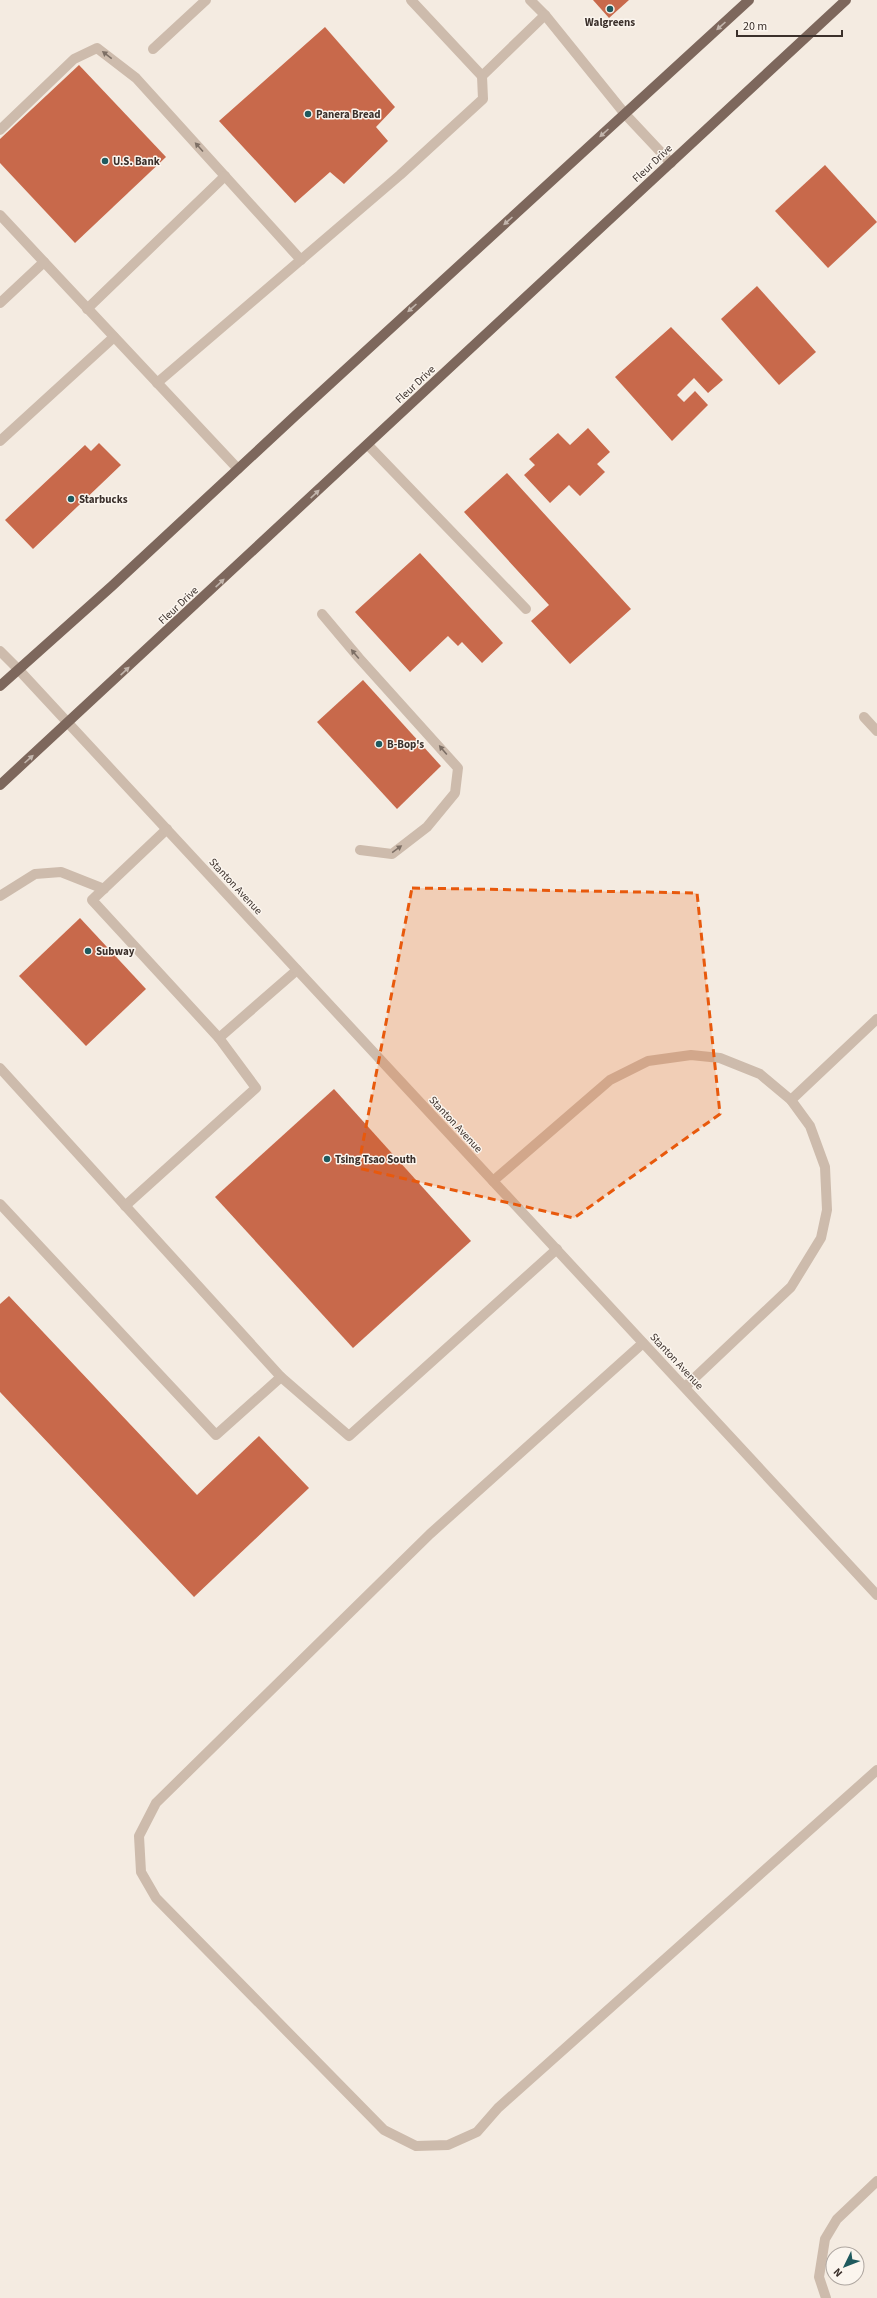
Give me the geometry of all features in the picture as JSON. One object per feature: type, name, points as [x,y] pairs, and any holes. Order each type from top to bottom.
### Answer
[{"type":"main road","points":[[0,686],[112,586],[749,0]]},
{"type":"main road","name":"Fleur Drive","points":[[0,785],[846,0]]},
{"type":"street","points":[[153,50],[206,0]]},
{"type":"street","points":[[157,383],[400,175],[483,99],[482,76],[411,0]]},
{"type":"street","points":[[530,0],[545,16],[625,114],[671,163]]},
{"type":"street","points":[[482,76],[545,16]]},
{"type":"street","points":[[0,130],[74,59],[97,48],[136,78],[301,260]]},
{"type":"street","points":[[87,309],[225,176]]},
{"type":"street","points":[[0,215],[238,469]]},
{"type":"street","points":[[0,303],[44,262]]},
{"type":"street","points":[[0,441],[114,337]]},
{"type":"street","points":[[368,445],[526,609]]},
{"type":"street","points":[[322,614],[359,658],[458,768],[455,793],[426,827],[392,854],[360,850]]},
{"type":"street","name":"Stanton Avenue","points":[[0,651],[877,1595]]},
{"type":"street","points":[[864,717],[877,731]]},
{"type":"street","points":[[125,1206],[256,1088],[219,1038],[92,900],[167,829]]},
{"type":"street","points":[[0,896],[35,874],[42,873],[61,872],[104,889]]},
{"type":"street","points":[[219,1038],[297,970]]},
{"type":"street","points":[[791,1100],[877,1019]]},
{"type":"street","points":[[493,1181],[610,1080],[648,1061],[691,1055],[720,1058],[760,1074],[791,1100],[810,1126],[825,1167],[827,1210],[820,1238],[791,1287],[685,1387]]},
{"type":"street","points":[[0,1068],[281,1377],[349,1436],[557,1249]]},
{"type":"street","points":[[0,1204],[216,1435],[281,1377]]},
{"type":"street","points":[[643,1343],[430,1534],[156,1803],[139,1836],[141,1872],[156,1898],[384,2130],[416,2146],[448,2145],[477,2132],[498,2108],[877,1770]]},
{"type":"street","points":[[826,2298],[819,2277],[825,2239],[837,2219],[877,2181]]},
{"type":"highlighted area","points":[[412,888],[697,893],[720,1114],[574,1218],[358,1168]]},
{"type":"building","name":"Walgreens","points":[[593,0],[629,0],[609,18]]},
{"type":"building","name":"Panera Bread","points":[[325,27],[395,107],[376,127],[388,141],[344,184],[330,172],[295,203],[219,121]]},
{"type":"building","points":[[79,65],[166,157],[75,243],[0,163],[0,139]]},
{"type":"building","points":[[825,165],[877,222],[828,268],[775,211]]},
{"type":"building","points":[[757,286],[816,352],[779,385],[721,319]]},
{"type":"building","points":[[671,327],[723,380],[708,393],[694,378],[677,395],[684,402],[695,391],[708,405],[672,441],[615,377]]},
{"type":"building","points":[[588,428],[610,452],[597,464],[605,472],[580,496],[569,485],[550,503],[524,475],[535,465],[529,459],[558,433],[570,445]]},
{"type":"building","points":[[99,443],[121,465],[33,549],[5,520],[85,445],[91,451]]},
{"type":"building","points":[[507,473],[631,609],[570,664],[531,621],[549,605],[464,512]]},
{"type":"building","points":[[420,553],[503,643],[482,663],[462,642],[458,646],[448,636],[410,672],[355,612]]},
{"type":"building","name":"B-Bop's","points":[[363,680],[441,766],[397,809],[317,722]]},
{"type":"building","points":[[80,918],[146,989],[86,1046],[19,976]]},
{"type":"building","points":[[334,1089],[471,1241],[353,1348],[215,1197]]},
{"type":"building","points":[[9,1296],[197,1495],[259,1436],[309,1488],[194,1597],[0,1392],[0,1304]]},
{"type":"place","name":"Walgreens","points":[[610,9]]},
{"type":"place","name":"Panera Bread","points":[[308,114]]},
{"type":"place","name":"U.S. Bank","points":[[105,161]]},
{"type":"place","name":"Starbucks","points":[[71,499]]},
{"type":"place","name":"B-Bop's","points":[[379,744]]},
{"type":"place","name":"Subway","points":[[88,951]]},
{"type":"place","name":"Tsing Tsao South","points":[[327,1159]]}]
